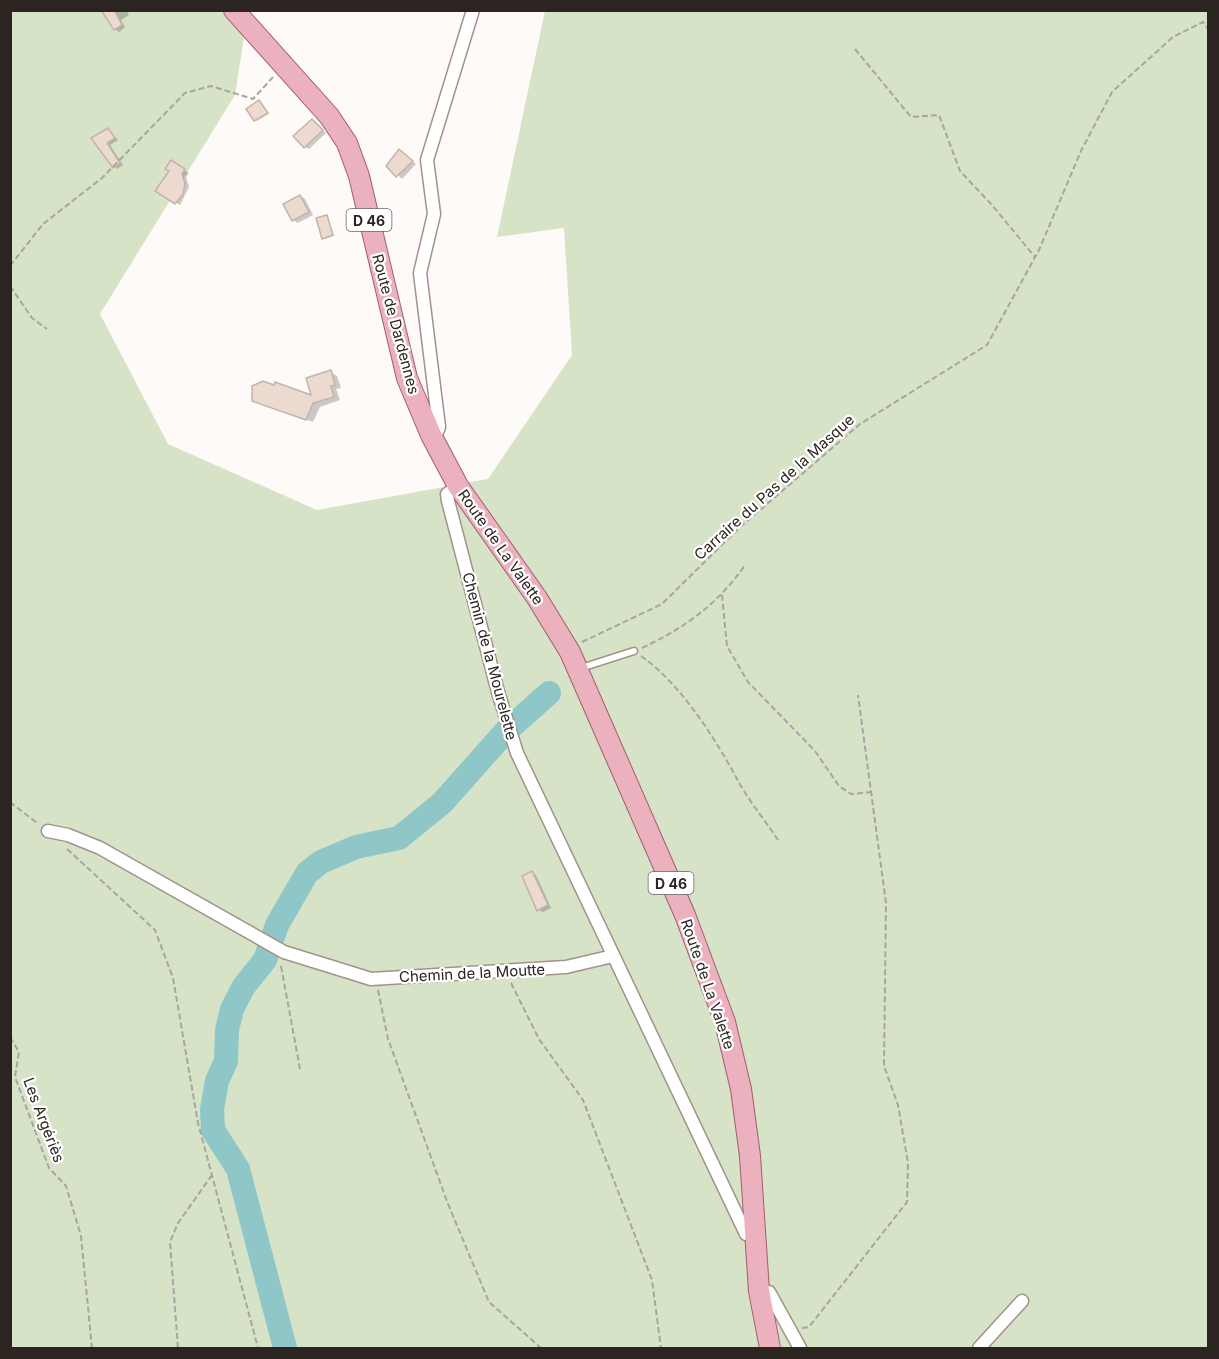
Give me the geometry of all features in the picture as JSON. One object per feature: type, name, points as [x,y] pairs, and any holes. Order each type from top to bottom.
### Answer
[{"type":"main road","name":"Route de Dardennes","points":[[234,10],[329,116],[347,143],[359,176],[407,378],[445,462]]},
{"type":"main road","name":"Route de La Valette","points":[[445,462],[458,486],[537,598],[574,661],[685,915],[724,1022],[741,1089],[750,1156],[759,1291],[770,1348]]},
{"type":"street","points":[[431,435],[437,432],[439,427],[420,273],[434,214],[426,160],[472,10]]},
{"type":"street","name":"Chemin de la Mourelette","points":[[458,486],[447,494],[448,501],[498,692],[517,753],[613,956]]},
{"type":"street","name":"Chemin de la Moutte","points":[[48,831],[68,835],[100,848],[278,948],[371,979],[567,967],[613,956]]},
{"type":"street","points":[[613,956],[747,1234],[755,1234]]},
{"type":"street","points":[[759,1291],[769,1292],[800,1348]]},
{"type":"street","points":[[979,1348],[1022,1301]]},
{"type":"lane","points":[[574,661],[634,651]]},
{"type":"path","name":"Carraire du Pas de la Masque","points":[[574,661],[584,641],[662,604],[738,529],[860,424],[987,345],[1035,258],[1081,151],[1112,93],[1173,37],[1203,22],[1209,29]]},
{"type":"path","points":[[855,49],[911,117],[939,115],[960,171],[992,205],[1035,258]]},
{"type":"path","points":[[10,266],[43,224],[102,178],[185,93],[211,86],[253,99],[284,66]]},
{"type":"path","points":[[10,286],[32,318],[47,329]]},
{"type":"path","points":[[634,651],[707,609],[722,595],[745,565]]},
{"type":"path","points":[[722,595],[727,646],[748,682],[815,752],[839,786],[851,794],[871,792]]},
{"type":"path","points":[[634,651],[651,663],[681,696],[719,747],[737,779],[778,840]]},
{"type":"path","points":[[790,1329],[809,1327],[907,1202],[908,1163],[897,1105],[884,1066],[886,903],[858,695]]},
{"type":"path","points":[[10,802],[48,831],[155,930],[173,978],[198,1123],[258,1348]]},
{"type":"path","points":[[278,948],[300,1069]]},
{"type":"path","points":[[505,970],[539,1039],[583,1100],[652,1280],[661,1348]]},
{"type":"path","points":[[386,978],[377,991],[388,1039],[448,1204],[489,1302],[541,1348]]},
{"type":"path","name":"Les Argériès","points":[[10,1037],[19,1052],[15,1077],[49,1168],[66,1186],[81,1236],[92,1348]]},
{"type":"path","points":[[178,1348],[170,1242],[178,1222],[212,1176]]},
{"type":"green space","points":[[10,11],[248,11],[235,95],[100,314],[168,444],[317,510],[488,479],[572,355],[564,228],[497,237],[545,11],[1208,11],[1208,1348],[11,1348]]},
{"type":"building","points":[[101,10],[114,10],[122,25],[114,30]]},
{"type":"building","points":[[259,100],[268,113],[254,121],[246,109]]},
{"type":"building","points":[[312,119],[323,130],[304,148],[293,136]]},
{"type":"building","points":[[108,128],[115,138],[107,143],[120,163],[113,168],[91,138]]},
{"type":"building","points":[[399,149],[413,161],[396,177],[386,166]]},
{"type":"building","points":[[171,160],[185,169],[182,174],[185,184],[183,194],[175,204],[155,191],[169,171],[165,169]]},
{"type":"building","points":[[300,195],[309,212],[292,221],[283,204]]},
{"type":"building","points":[[327,215],[333,235],[322,239],[316,218]]},
{"type":"building","points":[[331,370],[335,385],[331,386],[334,397],[313,403],[306,420],[252,401],[252,386],[263,381],[274,385],[275,382],[311,395],[306,378]]},
{"type":"building","points":[[532,871],[548,905],[537,911],[522,876]]},
{"type":"waterway","points":[[512,726],[549,693]]},
{"type":"waterway","points":[[285,1348],[238,1169],[213,1130],[212,1109],[217,1081],[226,1061],[227,1030],[232,1009],[244,986],[265,960],[277,925],[307,873],[321,862],[356,847],[399,838],[442,803],[507,730]]}]
